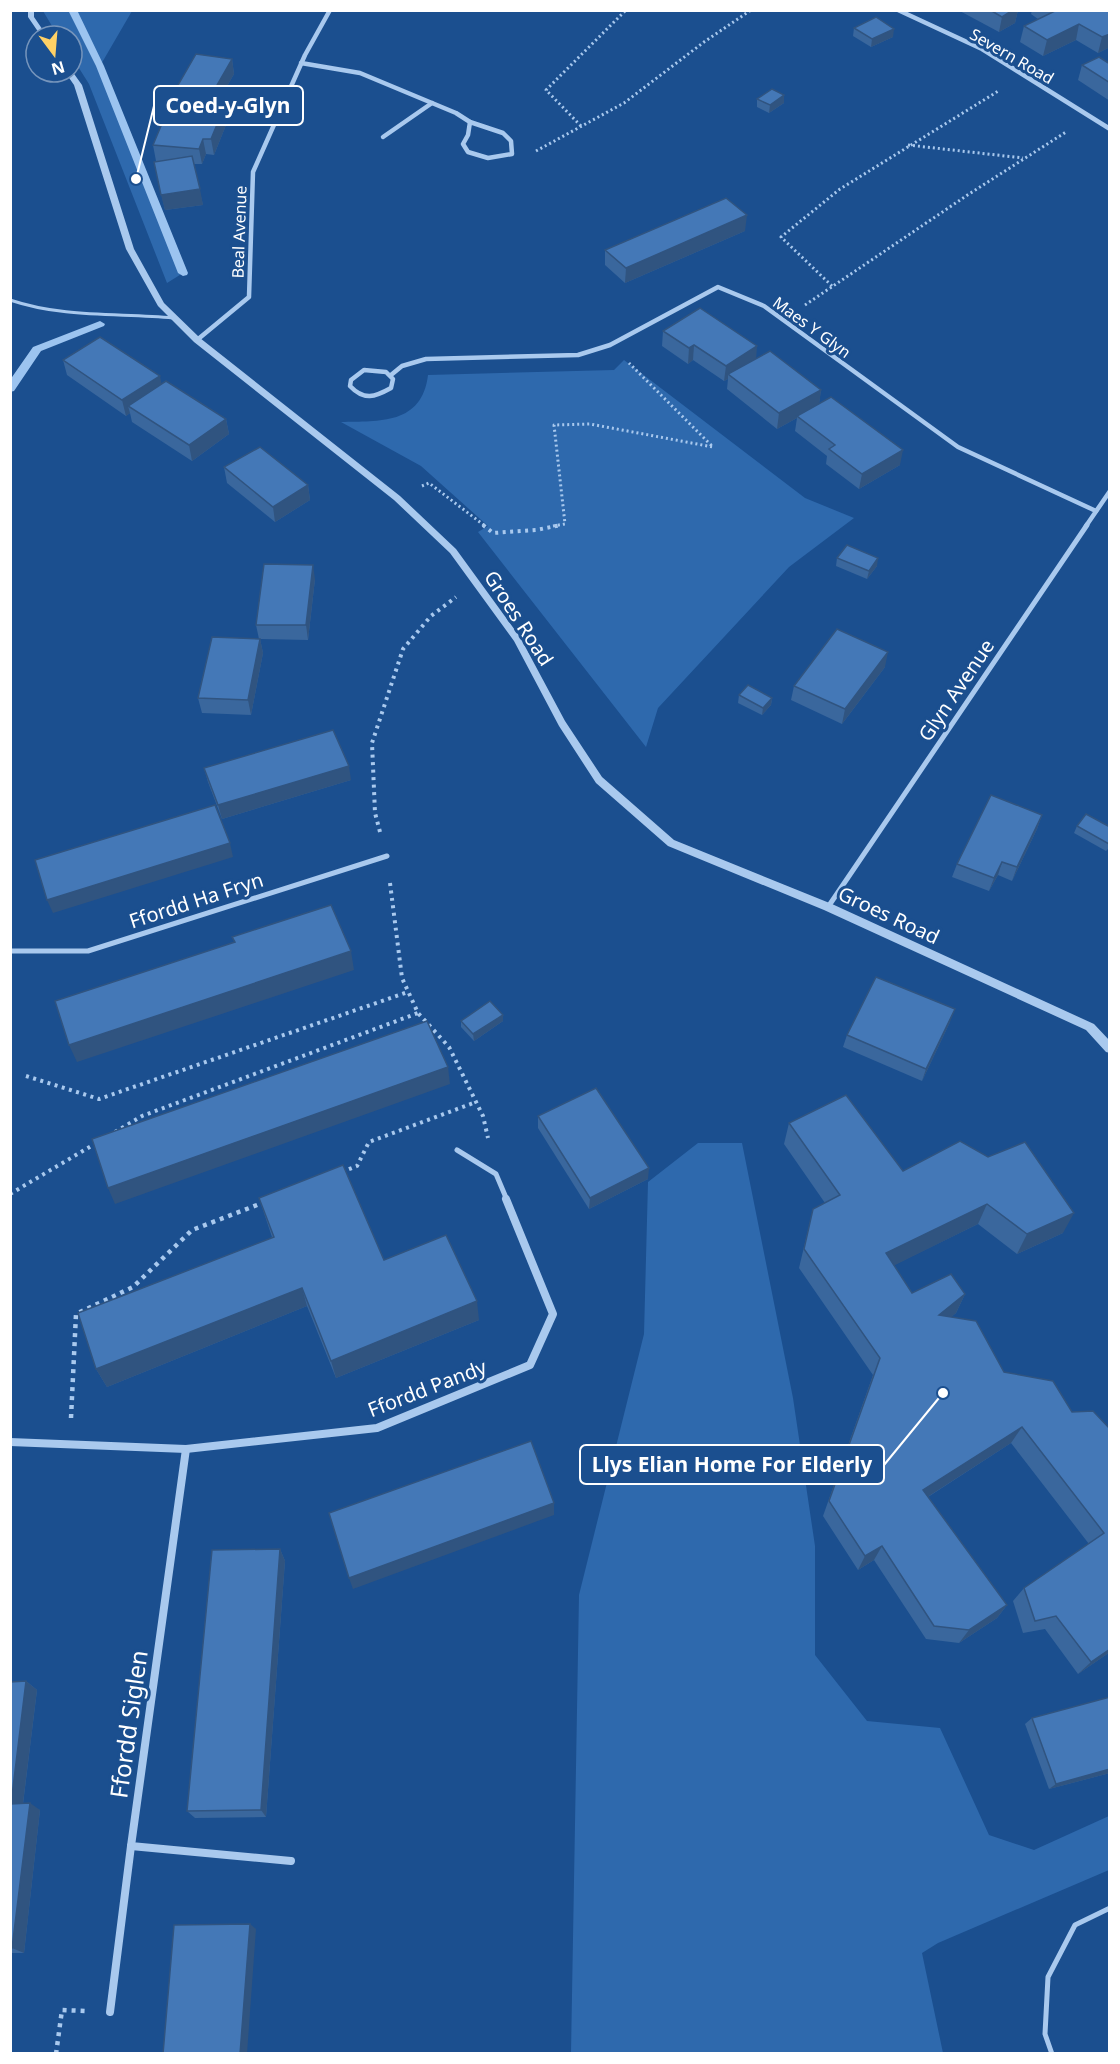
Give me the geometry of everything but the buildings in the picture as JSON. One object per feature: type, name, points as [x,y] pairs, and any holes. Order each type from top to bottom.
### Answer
[{"type":"street","points":[[31,10],[31,17],[36,24]]},
{"type":"street","name":"Beal Avenue","points":[[197,340],[249,297],[253,172],[301,63],[330,10]]},
{"type":"street","name":"Severn Road","points":[[898,10],[982,49],[1110,129]]},
{"type":"street","points":[[301,63],[360,74],[470,122],[503,133],[511,141],[512,154],[488,158],[468,152],[463,144],[468,135],[470,122]]},
{"type":"street","name":"Groes Road","points":[[77,84],[130,249],[161,304],[197,340],[397,498],[453,551],[517,639],[562,723],[599,780],[671,843],[828,907],[1090,1027],[1110,1049]]},
{"type":"street","points":[[383,137],[432,104]]},
{"type":"street","name":"Maes Y Glyn","points":[[390,375],[402,366],[426,359],[578,355],[610,345],[718,287],[764,306],[958,447],[1096,512]]},
{"type":"street","points":[[379,369],[390,375],[392,388],[376,397],[357,394],[350,386],[353,377],[364,370],[379,369]]},
{"type":"street","name":"Glyn Avenue","points":[[828,907],[1110,491]]},
{"type":"street","name":"Ffordd Ha Fryn","points":[[10,951],[88,951],[387,856]]},
{"type":"street","points":[[457,1150],[496,1174]]},
{"type":"street","name":"Ffordd Pandy","points":[[10,1442],[186,1449],[377,1428],[530,1365],[553,1314],[496,1174]]},
{"type":"street","name":"Ffordd Siglen","points":[[110,2012],[186,1449]]},
{"type":"street","points":[[131,1846],[291,1862]]},
{"type":"lane","points":[[10,300],[52,310],[140,314],[176,319]]},
{"type":"lane","points":[[1052,2054],[1045,2034],[1048,1977],[1075,1925],[1110,1908]]},
{"type":"path","points":[[512,154],[531,154],[624,103],[704,42],[751,10]]},
{"type":"path","points":[[581,126],[546,90],[627,11]]},
{"type":"path","points":[[832,286],[782,237],[840,189],[908,145],[1024,76]]},
{"type":"path","points":[[783,320],[1024,158],[1090,117]]},
{"type":"path","points":[[908,145],[1024,158]]},
{"type":"path","points":[[397,498],[429,483],[493,533],[536,530],[565,524],[554,425],[590,424],[713,447],[610,345]]},
{"type":"path","points":[[475,582],[431,616],[403,649],[372,743],[375,813],[387,856],[402,978],[418,1013],[449,1047],[483,1116],[496,1174]]},
{"type":"path","points":[[26,1076],[99,1099],[408,992]]},
{"type":"path","points":[[112,1134],[142,1116],[418,1013]]},
{"type":"path","points":[[335,1175],[357,1166],[369,1142],[476,1102]]},
{"type":"path","points":[[10,1194],[102,1140]]},
{"type":"path","points":[[70,1444],[76,1314],[133,1287],[192,1230],[269,1200]]},
{"type":"path","points":[[56,2054],[62,2010],[110,2012]]},
{"type":"shaded area","points":[[43,11],[132,11],[100,66],[183,273],[167,283],[84,76],[84,24],[51,24]]},
{"type":"shaded area","points":[[624,360],[805,498],[854,518],[789,567],[658,708],[646,747],[478,532],[488,526],[421,466],[341,422],[384,420],[408,412],[424,391],[428,375],[614,370]]},
{"type":"shaded area","points":[[698,1143],[742,1143],[793,1398],[815,1546],[815,1655],[867,1721],[940,1728],[989,1835],[1034,1850],[1109,1816],[1109,1870],[938,1943],[922,1953],[943,2053],[571,2053],[579,1595],[644,1334],[648,1182]]},
{"type":"waterway","points":[[72,10],[100,66],[183,273]]},
{"type":"waterway","points":[[10,389],[37,349],[100,324]]},
{"type":"place","name":"Coed-y-Glyn","points":[[136,179]]},
{"type":"place","name":"Llys Elian Home For Elderly","points":[[943,1393]]}]
